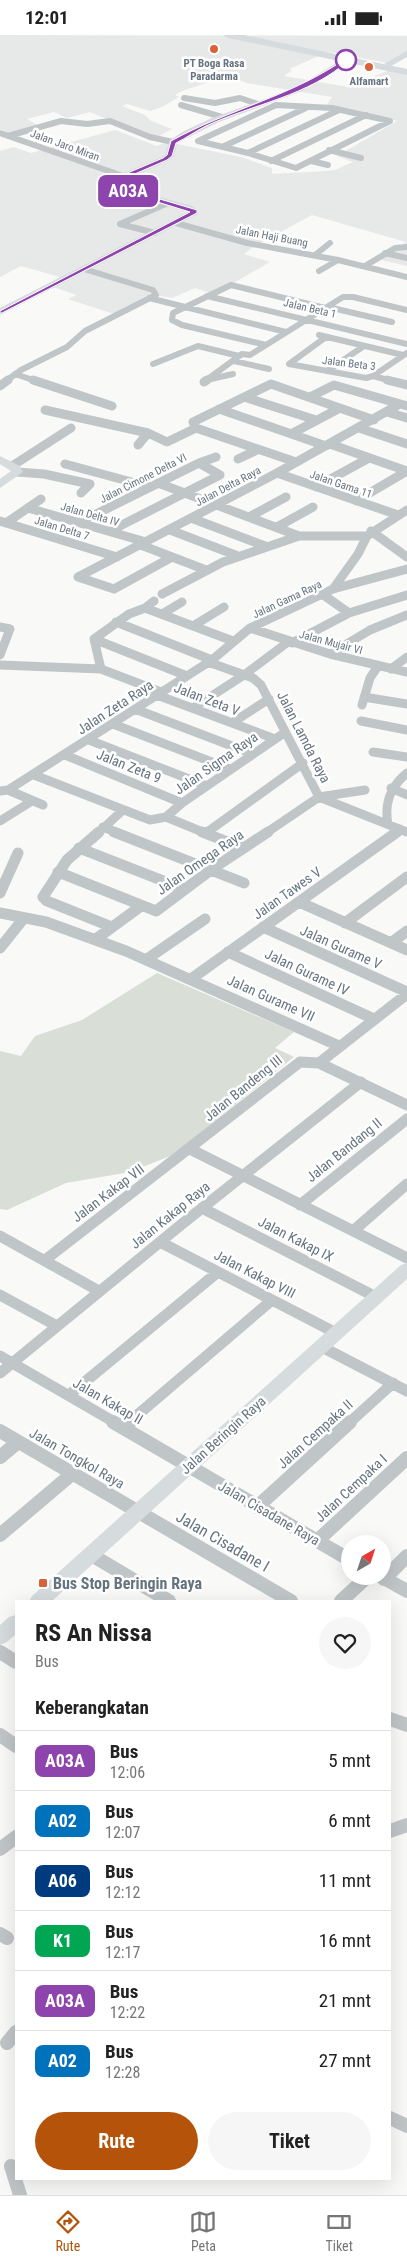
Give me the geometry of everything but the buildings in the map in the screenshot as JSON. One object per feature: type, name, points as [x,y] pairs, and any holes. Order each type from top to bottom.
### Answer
[{"type":"highway","points":[[228,35],[407,67]]},
{"type":"highway","points":[[244,35],[407,71]]},
{"type":"street","points":[[388,64],[407,53]]},
{"type":"street","points":[[0,312],[195,212],[117,188],[111,183],[167,157],[173,143],[227,115],[289,94],[349,58]]},
{"type":"street","points":[[184,98],[215,103],[240,97],[258,103]]},
{"type":"street","points":[[181,105],[272,123]]},
{"type":"street","points":[[273,105],[339,110],[390,121],[298,167],[291,167],[248,153],[198,141],[273,105]]},
{"type":"street","points":[[222,147],[307,107]]},
{"type":"street","points":[[248,153],[296,130],[304,129],[339,110]]},
{"type":"street","points":[[271,161],[366,115]]},
{"type":"street","points":[[279,120],[304,129]]},
{"type":"street","points":[[8,136],[61,121],[87,123],[110,121],[150,137],[173,143]]},
{"type":"street","points":[[264,127],[289,133]]},
{"type":"street","name":"Jalan Jaro Miran","points":[[0,133],[123,176]]},
{"type":"street","points":[[314,134],[322,136]]},
{"type":"street","points":[[306,144],[314,146]]},
{"type":"street","points":[[323,148],[361,158]]},
{"type":"street","points":[[311,161],[328,165]]},
{"type":"street","points":[[155,233],[120,224],[168,203]]},
{"type":"street","name":"Jalan Haji Buang","points":[[176,223],[247,243],[338,259],[407,277]]},
{"type":"street","points":[[315,255],[330,243]]},
{"type":"street","points":[[365,267],[399,246],[407,247]]},
{"type":"street","points":[[385,253],[407,258]]},
{"type":"street","points":[[319,271],[338,259]]},
{"type":"street","points":[[0,386],[15,374],[67,347],[85,331],[156,295],[156,292],[84,269]]},
{"type":"street","points":[[266,345],[182,325],[172,320],[173,313],[181,307],[229,286],[235,286],[392,322]]},
{"type":"street","name":"Jalan Beta 1","points":[[207,296],[377,335],[407,344]]},
{"type":"street","points":[[219,371],[233,375],[206,380],[243,354],[250,355],[326,307],[348,296],[407,309]]},
{"type":"street","points":[[149,298],[286,332]]},
{"type":"street","points":[[377,335],[407,309]]},
{"type":"street","points":[[97,316],[107,319]]},
{"type":"street","name":"Jalan Beta 3","points":[[364,346],[322,336],[289,363],[366,378],[378,377],[406,383]]},
{"type":"street","points":[[153,364],[198,346],[269,369]]},
{"type":"street","points":[[327,371],[364,346],[405,354]]},
{"type":"street","points":[[378,377],[405,354]]},
{"type":"street","points":[[15,374],[112,406]]},
{"type":"street","points":[[193,430],[192,422],[267,385],[274,384],[374,420]]},
{"type":"street","points":[[310,397],[334,385],[407,407]]},
{"type":"street","points":[[244,397],[316,420]]},
{"type":"street","name":"Jalan Delta Raya","points":[[172,557],[114,589],[78,577],[277,473],[398,405]]},
{"type":"street","points":[[291,434],[340,408]]},
{"type":"street","points":[[219,409],[407,471]]},
{"type":"street","points":[[45,410],[148,433],[167,441],[193,430],[296,462]]},
{"type":"street","points":[[387,412],[407,418]]},
{"type":"street","points":[[0,485],[15,469],[71,428]]},
{"type":"street","points":[[359,428],[407,444]]},
{"type":"street","points":[[138,445],[148,433]]},
{"type":"street","points":[[238,459],[257,450]]},
{"type":"street","name":"Jalan Cimone Delta VI","points":[[80,522],[199,463],[216,457]]},
{"type":"street","points":[[316,487],[369,457]]},
{"type":"street","points":[[0,459],[15,469],[90,484],[81,493]]},
{"type":"street","points":[[110,531],[220,475],[199,463]]},
{"type":"street","points":[[66,464],[150,487]]},
{"type":"street","points":[[356,501],[407,471]]},
{"type":"street","name":"Jalan Gama 11","points":[[277,473],[356,501],[403,514]]},
{"type":"street","points":[[158,483],[299,536]]},
{"type":"street","points":[[249,517],[286,497]]},
{"type":"street","points":[[3,522],[41,499]]},
{"type":"street","points":[[277,527],[313,507]]},
{"type":"street","name":"Jalan Delta IV","points":[[28,508],[110,531],[206,570]]},
{"type":"street","points":[[162,594],[206,570],[265,546],[299,536],[367,534],[403,514]]},
{"type":"street","points":[[191,518],[265,546]]},
{"type":"street","name":"Jalan Delta 7","points":[[3,522],[116,557]]},
{"type":"street","points":[[170,530],[238,556]]},
{"type":"street","points":[[367,534],[407,557]]},
{"type":"street","name":"Jalan Gama Raya","points":[[233,641],[250,629],[333,589],[358,554],[367,534]]},
{"type":"street","points":[[333,589],[407,569]]},
{"type":"street","points":[[322,594],[349,613]]},
{"type":"street","points":[[193,708],[290,642],[349,613],[407,595]]},
{"type":"street","points":[[94,639],[116,622],[135,611],[145,608],[154,601]]},
{"type":"street","points":[[162,614],[182,602]]},
{"type":"street","points":[[192,626],[224,607]]},
{"type":"street","points":[[145,608],[233,641]]},
{"type":"street","points":[[330,654],[370,630],[407,615]]},
{"type":"street","name":"Jalan Lamda Raya","points":[[116,622],[257,681],[269,699],[284,733],[303,763],[319,797],[404,831]]},
{"type":"street","points":[[0,627],[10,629],[0,655]]},
{"type":"street","name":"Jalan Mujair VI","points":[[250,629],[330,654],[407,673]]},
{"type":"street","points":[[0,665],[101,669],[94,639]]},
{"type":"street","points":[[94,639],[187,676]]},
{"type":"street","name":"Jalan Zeta Raya","points":[[4,790],[34,775],[66,755],[210,661],[233,641]]},
{"type":"street","points":[[390,670],[407,657]]},
{"type":"street","points":[[378,666],[370,678],[363,701],[407,704]]},
{"type":"street","name":"Jalan Zeta V","points":[[101,669],[193,708],[275,739]]},
{"type":"street","points":[[232,723],[269,699]]},
{"type":"street","points":[[135,709],[254,754]]},
{"type":"street","points":[[361,721],[407,730]]},
{"type":"street","points":[[112,724],[230,769]]},
{"type":"street","name":"Jalan Sigma Raya","points":[[166,817],[182,803],[284,733]]},
{"type":"street","points":[[89,740],[206,786]]},
{"type":"street","points":[[373,752],[407,757]]},
{"type":"street","name":"Jalan Zeta 9","points":[[66,755],[182,803]]},
{"type":"street","points":[[206,833],[303,763]]},
{"type":"street","points":[[388,823],[386,799],[391,788],[407,773]]},
{"type":"street","points":[[34,775],[150,820],[166,817],[243,848]]},
{"type":"street","points":[[391,788],[407,795]]},
{"type":"street","points":[[4,790],[43,805]]},
{"type":"street","points":[[319,797],[365,790]]},
{"type":"street","name":"Jalan Omega Raya","points":[[141,906],[156,911],[212,869],[319,797]]},
{"type":"street","points":[[0,821],[32,801]]},
{"type":"street","points":[[112,927],[43,897],[58,873],[79,848],[123,810]]},
{"type":"street","points":[[103,827],[244,883]]},
{"type":"street","name":"Jalan Tawes V","points":[[191,979],[263,927],[404,831]]},
{"type":"street","points":[[79,848],[184,889]]},
{"type":"street","points":[[0,893],[18,853]]},
{"type":"street","points":[[58,873],[141,906]]},
{"type":"street","points":[[345,923],[407,877]]},
{"type":"street","points":[[299,902],[407,950]]},
{"type":"street","points":[[96,939],[141,906]]},
{"type":"street","name":"Jalan Gurame VII","points":[[0,913],[46,922],[147,959],[339,1046]]},
{"type":"street","points":[[0,949],[24,918]]},
{"type":"street","points":[[147,959],[205,919]]},
{"type":"street","name":"Jalan Gurame V","points":[[263,927],[407,993]]},
{"type":"street","points":[[391,943],[407,931]]},
{"type":"street","name":"Jalan Gurame IV","points":[[228,952],[374,1019]]},
{"type":"street","points":[[407,993],[402,1003],[374,1019],[319,1063],[407,1105]]},
{"type":"street","name":"Jalan Bandeng III","points":[[190,1149],[300,1062],[319,1063]]},
{"type":"street","name":"Jalan Kakap Raya","points":[[0,1373],[99,1291],[361,1082]]},
{"type":"street","name":"Jalan Bandang II","points":[[300,1205],[407,1119]]},
{"type":"street","points":[[190,1149],[407,1258]]},
{"type":"street","name":"Jalan Kakap VII","points":[[45,1260],[190,1149]]},
{"type":"street","points":[[353,1231],[407,1185]]},
{"type":"street","name":"Jalan Kakap IX","points":[[202,1208],[376,1297]]},
{"type":"street","points":[[0,1236],[99,1291]]},
{"type":"street","name":"Jalan Kakap VIII","points":[[160,1242],[336,1333]]},
{"type":"street","name":"Jalan Beringin Raya","points":[[42,1600],[188,1465],[407,1269]]},
{"type":"street","points":[[69,1395],[218,1272]]},
{"type":"street","points":[[0,1295],[58,1326]]},
{"type":"street","points":[[124,1427],[272,1300]]},
{"type":"street","points":[[322,1347],[407,1391]]},
{"type":"street","name":"Jalan Kakap II","points":[[0,1356],[188,1465]]},
{"type":"street","name":"Jalan Cempaka II","points":[[257,1507],[393,1383]]},
{"type":"street","name":"Jalan Tongkol Raya","points":[[0,1431],[137,1512]]},
{"type":"street","points":[[0,1457],[18,1442]]},
{"type":"street","name":"Jalan Cempaka I","points":[[317,1541],[407,1458]]},
{"type":"street","name":"Jalan Cisadane Raya","points":[[188,1465],[341,1555]]},
{"type":"street","points":[[0,1535],[72,1474]]},
{"type":"street","name":"Jalan Cisadane I","points":[[137,1512],[289,1600]]},
{"type":"street","points":[[90,1554],[167,1600]]},
{"type":"street","points":[[391,1569],[407,1556]]},
{"type":"street","points":[[391,1582],[407,1591]]},
{"type":"street","points":[[342,1600],[358,1585]]},
{"type":"street","points":[[0,1637],[15,1623]]},
{"type":"street","points":[[0,1652],[15,1661]]},
{"type":"street","points":[[391,1719],[407,1725]]},
{"type":"street","points":[[0,1735],[15,1744]]},
{"type":"street","points":[[391,1831],[407,1825]]},
{"type":"street","points":[[0,1849],[15,1838]]},
{"type":"street","points":[[391,2118],[407,2126]]},
{"type":"street","points":[[9,2166],[20,2195]]},
{"type":"shaded area","points":[[0,35],[407,36],[407,52],[388,63],[328,52],[289,69],[292,70],[284,76],[348,87],[392,69],[407,72],[407,266],[381,260],[406,242],[312,215],[253,247],[244,254],[270,262],[214,294],[195,288],[172,298],[155,295],[114,314],[68,299],[77,295],[47,285],[60,277],[21,266],[0,277],[0,151],[14,147],[31,153],[115,130],[157,146],[167,142],[241,157],[272,168],[272,174],[326,171],[335,170],[353,162],[337,156],[397,121],[354,110],[326,106],[332,97],[247,83],[228,76],[182,91],[175,95],[179,97],[162,107],[150,111],[127,104],[122,106],[145,115],[151,121],[172,129],[157,137],[138,132],[90,112],[67,118],[54,112],[27,119],[42,128],[14,136],[0,129]]},
{"type":"shaded area","points":[[157,973],[294,1032],[275,1048],[294,1057],[175,1154],[130,1172],[66,1183],[7,1210],[0,1209],[0,1051],[21,1056],[35,1036],[82,1020]]},
{"type":"bus line","name":"A03A","points":[[0,312],[195,212],[192,209],[117,188],[111,183],[113,181],[165,159],[169,156],[173,143],[204,125],[246,108],[289,94],[326,75],[346,60]]},
{"type":"place","name":"PT Boga Rasa Paradarma","points":[[214,49]]},
{"type":"place","name":"Alfamart","points":[[369,67]]},
{"type":"place","name":"Bus Stop Beringin Raya","points":[[43,1583]]}]
